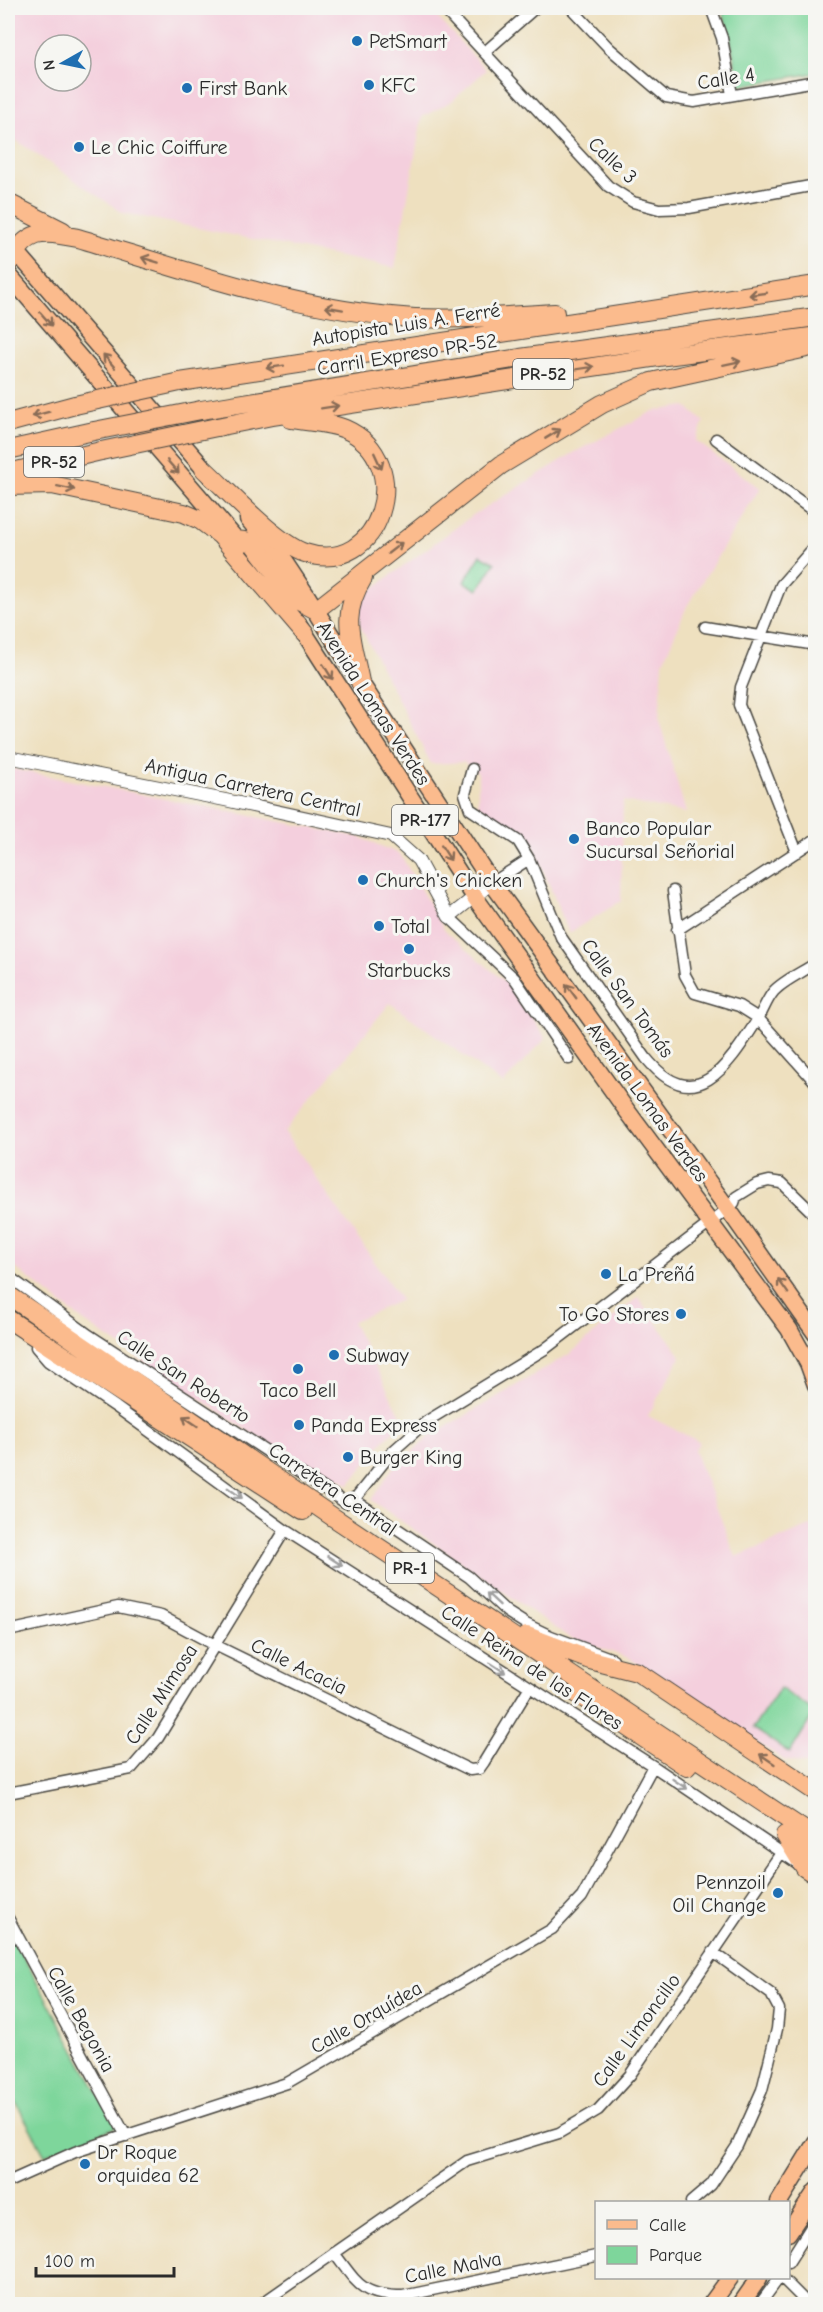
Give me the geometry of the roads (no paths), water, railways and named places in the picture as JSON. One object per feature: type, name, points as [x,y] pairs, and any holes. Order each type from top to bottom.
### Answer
[{"type":"highway","points":[[8,203],[78,238]]},
{"type":"highway","points":[[10,253],[28,238],[46,232],[78,238],[272,294],[368,314],[418,318],[578,312],[623,313]]},
{"type":"highway","name":"Autopista Luis A. Ferré","points":[[8,423],[75,405],[180,382],[816,285]]},
{"type":"highway","name":"Carril Expreso PR-52","points":[[8,450],[94,430],[201,410],[520,358],[816,317]]},
{"type":"highway","name":"PR-52","points":[[8,473],[101,451],[272,416],[647,358],[816,337]]},
{"type":"highway","points":[[236,540],[252,542],[297,600],[316,610],[501,465],[627,391],[693,371],[816,346]]},
{"type":"highway","points":[[204,469],[295,549],[322,556],[342,553],[360,544],[376,524],[384,505],[384,477],[372,449],[357,436],[340,427],[272,416]]},
{"type":"highway","points":[[8,486],[52,485],[184,513],[200,520],[220,535],[305,634]]},
{"type":"highway","points":[[360,682],[348,613],[354,591],[368,568]]},
{"type":"highway","name":"Carretera Central","points":[[8,1295],[91,1354],[816,1838]]},
{"type":"highway","points":[[8,1308],[124,1384],[134,1400],[124,1401],[8,1332]]},
{"type":"highway","name":"Carretera Central","points":[[8,1320],[134,1400],[816,1852]]},
{"type":"highway","points":[[487,1619],[502,1622],[543,1643],[590,1660],[637,1672],[816,1792]]},
{"type":"highway","points":[[794,1776],[816,1782]]},
{"type":"highway","points":[[782,1830],[810,1872]]},
{"type":"main road","name":"Avenida Lomas Verdes","points":[[10,253],[285,563],[492,883],[731,1206],[816,1334]]},
{"type":"main road","name":"Avenida Lomas Verdes","points":[[8,274],[268,577],[342,695],[474,896],[625,1108],[789,1329],[808,1362],[816,1385]]},
{"type":"main road","points":[[781,2201],[816,2142]]},
{"type":"main road","points":[[790,2231],[816,2191]]},
{"type":"main road","points":[[711,2304],[729,2279]]},
{"type":"main road","points":[[741,2304],[758,2279]]},
{"type":"street","name":"Calle 3","points":[[443,8],[608,186],[633,202],[659,210],[689,208],[816,185]]},
{"type":"street","points":[[485,52],[535,8]]},
{"type":"street","name":"Calle 4","points":[[570,8],[609,48],[666,97],[694,102],[816,81]]},
{"type":"street","points":[[711,8],[722,38],[732,95]]},
{"type":"street","points":[[716,439],[816,513]]},
{"type":"street","points":[[796,852],[739,705],[741,687],[781,585],[816,545]]},
{"type":"street","points":[[705,627],[816,645]]},
{"type":"street","name":"Antigua Carretera Central","points":[[8,757],[391,836],[418,860],[450,917]]},
{"type":"street","name":"Calle San Tomás","points":[[472,769],[465,794],[470,809],[518,842],[530,859],[561,937],[646,1058],[669,1081],[696,1084],[707,1081],[718,1074],[759,1018],[773,992],[816,963]]},
{"type":"street","points":[[677,930],[816,839]]},
{"type":"street","points":[[530,859],[474,896],[450,917],[515,980],[569,1059]]},
{"type":"street","points":[[673,891],[685,975],[695,993],[739,1005],[759,1018],[816,1083]]},
{"type":"street","points":[[348,1501],[393,1451],[427,1421],[559,1339],[710,1223],[731,1206],[736,1197],[764,1182],[775,1182],[787,1187],[816,1216]]},
{"type":"street","name":"Calle San Roberto","points":[[8,1276],[89,1335],[469,1577],[507,1612],[526,1624],[551,1636],[599,1652],[637,1672]]},
{"type":"street","name":"Calle Reina de las Flores","points":[[36,1347],[48,1361],[116,1407],[285,1530],[653,1766],[810,1872]]},
{"type":"street","name":"Calle Mimosa","points":[[8,1793],[131,1769],[158,1738],[285,1530]]},
{"type":"street","name":"Calle Acacia","points":[[8,1631],[118,1607],[161,1616],[215,1645],[470,1770],[478,1769],[484,1762],[530,1688]]},
{"type":"street","name":"Calle Orquídea","points":[[8,2182],[75,2152],[287,2083],[552,1929],[582,1897],[653,1766]]},
{"type":"street","name":"Calle Limoncillo","points":[[261,2304],[467,2161],[559,2133],[598,2110],[630,2075],[781,1853]]},
{"type":"street","name":"Calle Begonia","points":[[8,1918],[126,2136]]},
{"type":"street","points":[[692,2201],[711,2185],[737,2146],[762,2090],[777,2029],[779,2009],[771,1994],[713,1952]]},
{"type":"street","points":[[790,2261],[816,2219]]},
{"type":"street","name":"Calle Malva","points":[[334,2253],[360,2287],[383,2296],[404,2296],[595,2256]]},
{"type":"street","points":[[760,2304],[779,2279]]},
{"type":"street","points":[[783,2279],[808,2304]]},
{"type":"place","name":"PetSmart","points":[[357,41]]},
{"type":"place","name":"KFC","points":[[369,85]]},
{"type":"place","name":"First Bank","points":[[187,88]]},
{"type":"place","name":"Le Chic Coiffure","points":[[79,147]]},
{"type":"place","name":"Banco Popular Sucursal Señorial","points":[[574,839]]},
{"type":"place","name":"Church's Chicken","points":[[363,880]]},
{"type":"place","name":"Total","points":[[379,926]]},
{"type":"place","name":"Starbucks","points":[[409,949]]},
{"type":"place","name":"La Preñá","points":[[606,1274]]},
{"type":"place","name":"To Go Stores","points":[[681,1314]]},
{"type":"place","name":"Subway","points":[[334,1355]]},
{"type":"place","name":"Taco Bell","points":[[298,1369]]},
{"type":"place","name":"Panda Express","points":[[299,1425]]},
{"type":"place","name":"Burger King","points":[[348,1457]]},
{"type":"place","name":"Pennzoil Oil Change","points":[[778,1893]]},
{"type":"place","name":"Dr Roque orquidea 62","points":[[85,2164]]}]
